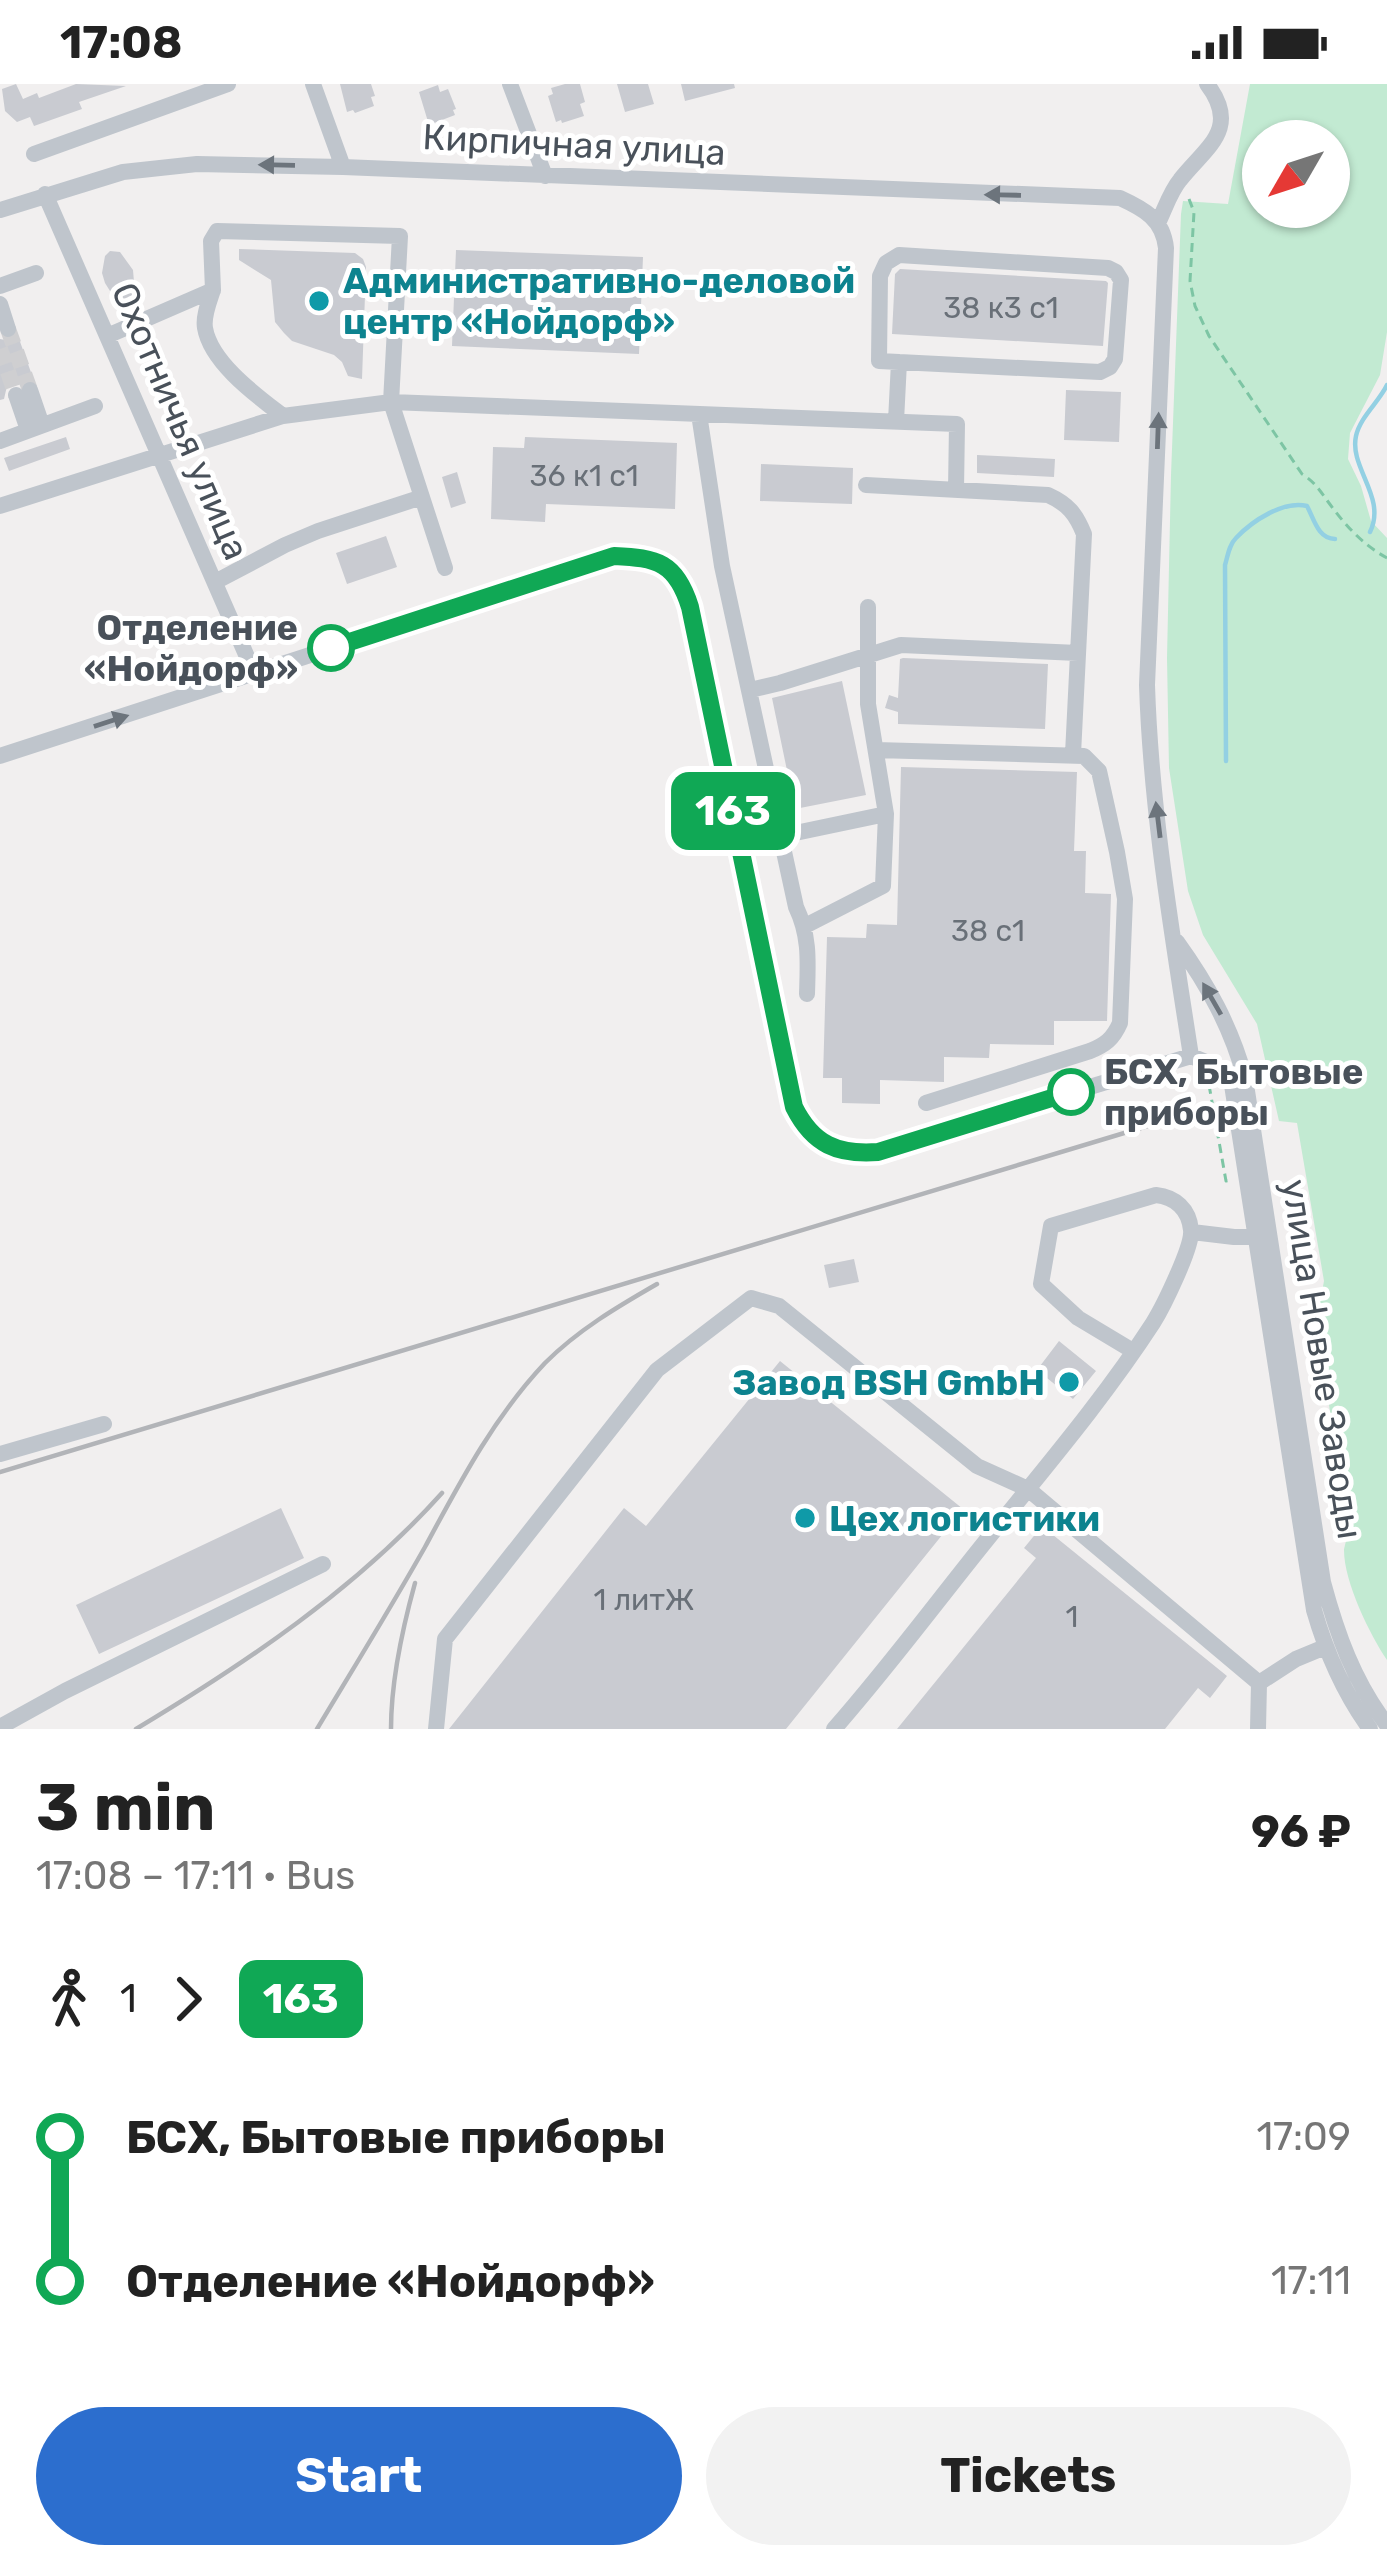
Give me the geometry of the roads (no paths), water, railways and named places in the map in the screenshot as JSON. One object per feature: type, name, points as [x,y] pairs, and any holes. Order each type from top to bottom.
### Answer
[{"type":"street","points":[[34,154],[228,84]]},
{"type":"street","points":[[313,84],[343,166]]},
{"type":"street","points":[[510,84],[545,176]]},
{"type":"street","points":[[1153,217],[1213,144],[1221,124],[1221,106],[1208,84]]},
{"type":"street","name":"Кирпичная улица","points":[[0,210],[122,172],[197,164],[1120,198],[1153,217]]},
{"type":"street","name":"Охотничья улица","points":[[45,194],[255,675]]},
{"type":"street","name":"улица Новые Заводы","points":[[1153,217],[1166,248],[1148,685],[1151,768],[1191,1056],[1232,1085],[1264,1235],[1323,1582],[1339,1641],[1387,1725]]},
{"type":"street","points":[[283,416],[235,376],[208,338],[204,320],[213,290],[211,241],[217,231],[400,236],[391,402],[445,568]]},
{"type":"street","points":[[899,256],[1108,268],[1121,280],[1115,359],[1100,372],[899,362],[879,361],[880,276],[886,263],[899,256]]},
{"type":"street","points":[[0,286],[36,273]]},
{"type":"street","points":[[107,336],[213,290]]},
{"type":"street","points":[[0,304],[8,329]]},
{"type":"street","points":[[896,421],[899,362]]},
{"type":"street","points":[[23,392],[35,427]]},
{"type":"street","points":[[0,506],[283,416],[391,402],[957,424],[956,490]]},
{"type":"street","points":[[0,441],[95,406]]},
{"type":"street","points":[[699,414],[722,566],[796,907],[805,926],[806,994]]},
{"type":"street","points":[[866,485],[1048,495],[1064,502],[1077,516],[1084,534],[1073,754]]},
{"type":"street","points":[[215,582],[318,531],[422,497]]},
{"type":"street","points":[[0,756],[614,556],[651,557],[668,568],[685,589],[690,607],[794,1107],[803,1125],[828,1145],[850,1154],[878,1152],[1191,1056]]},
{"type":"street","points":[[805,926],[883,886],[886,814],[868,704],[868,607]]},
{"type":"street","points":[[750,690],[901,645],[1078,653]]},
{"type":"street","points":[[876,750],[1084,756],[1099,771],[1118,852],[1124,898],[1120,1023],[1114,1036],[1103,1046],[926,1102]]},
{"type":"street","points":[[781,836],[886,814]]},
{"type":"street","name":"улица Новые Заводы","points":[[1173,936],[1235,1041],[1245,1078],[1314,1610],[1325,1647],[1370,1729]]},
{"type":"street","points":[[834,1729],[1133,1351],[1171,1290],[1192,1232],[1183,1207],[1170,1196],[1156,1195],[1051,1226],[1041,1284],[1078,1318],[1133,1351]]},
{"type":"street","points":[[1192,1232],[1264,1235]]},
{"type":"street","points":[[436,1729],[445,1639],[657,1370],[751,1298],[778,1306],[976,1466],[1028,1489],[1258,1683],[1258,1729]]},
{"type":"street","points":[[0,1454],[104,1424]]},
{"type":"street","points":[[0,1727],[323,1564]]},
{"type":"street","points":[[1258,1683],[1325,1647]]},
{"type":"waterway","points":[[1370,532],[1374,507],[1358,460],[1356,436],[1387,385]]},
{"type":"waterway","points":[[1226,761],[1225,565],[1232,544],[1259,519],[1298,505],[1307,506],[1321,532],[1335,539]]},
{"type":"tunnel","points":[[8,329],[30,390]]},
{"type":"tunnel","points":[[0,349],[16,395]]},
{"type":"railway","points":[[0,1472],[1174,1118]]},
{"type":"railway","points":[[317,1729],[510,1405],[571,1340],[657,1284]]},
{"type":"railway","points":[[136,1729],[298,1622],[373,1561],[442,1493]]},
{"type":"railway","points":[[391,1729],[398,1655],[415,1583]]},
{"type":"place","name":"Административно-деловой центр «Нойдорф»","points":[[319,301]]},
{"type":"place","name":"Отделение «Нойдорф»","points":[[331,648]]},
{"type":"place","name":"БСХ, Бытовые приборы","points":[[1071,1092]]},
{"type":"place","name":"Завод BSH GmbH","points":[[1069,1382]]},
{"type":"place","name":"Цех логистики","points":[[805,1518]]}]
